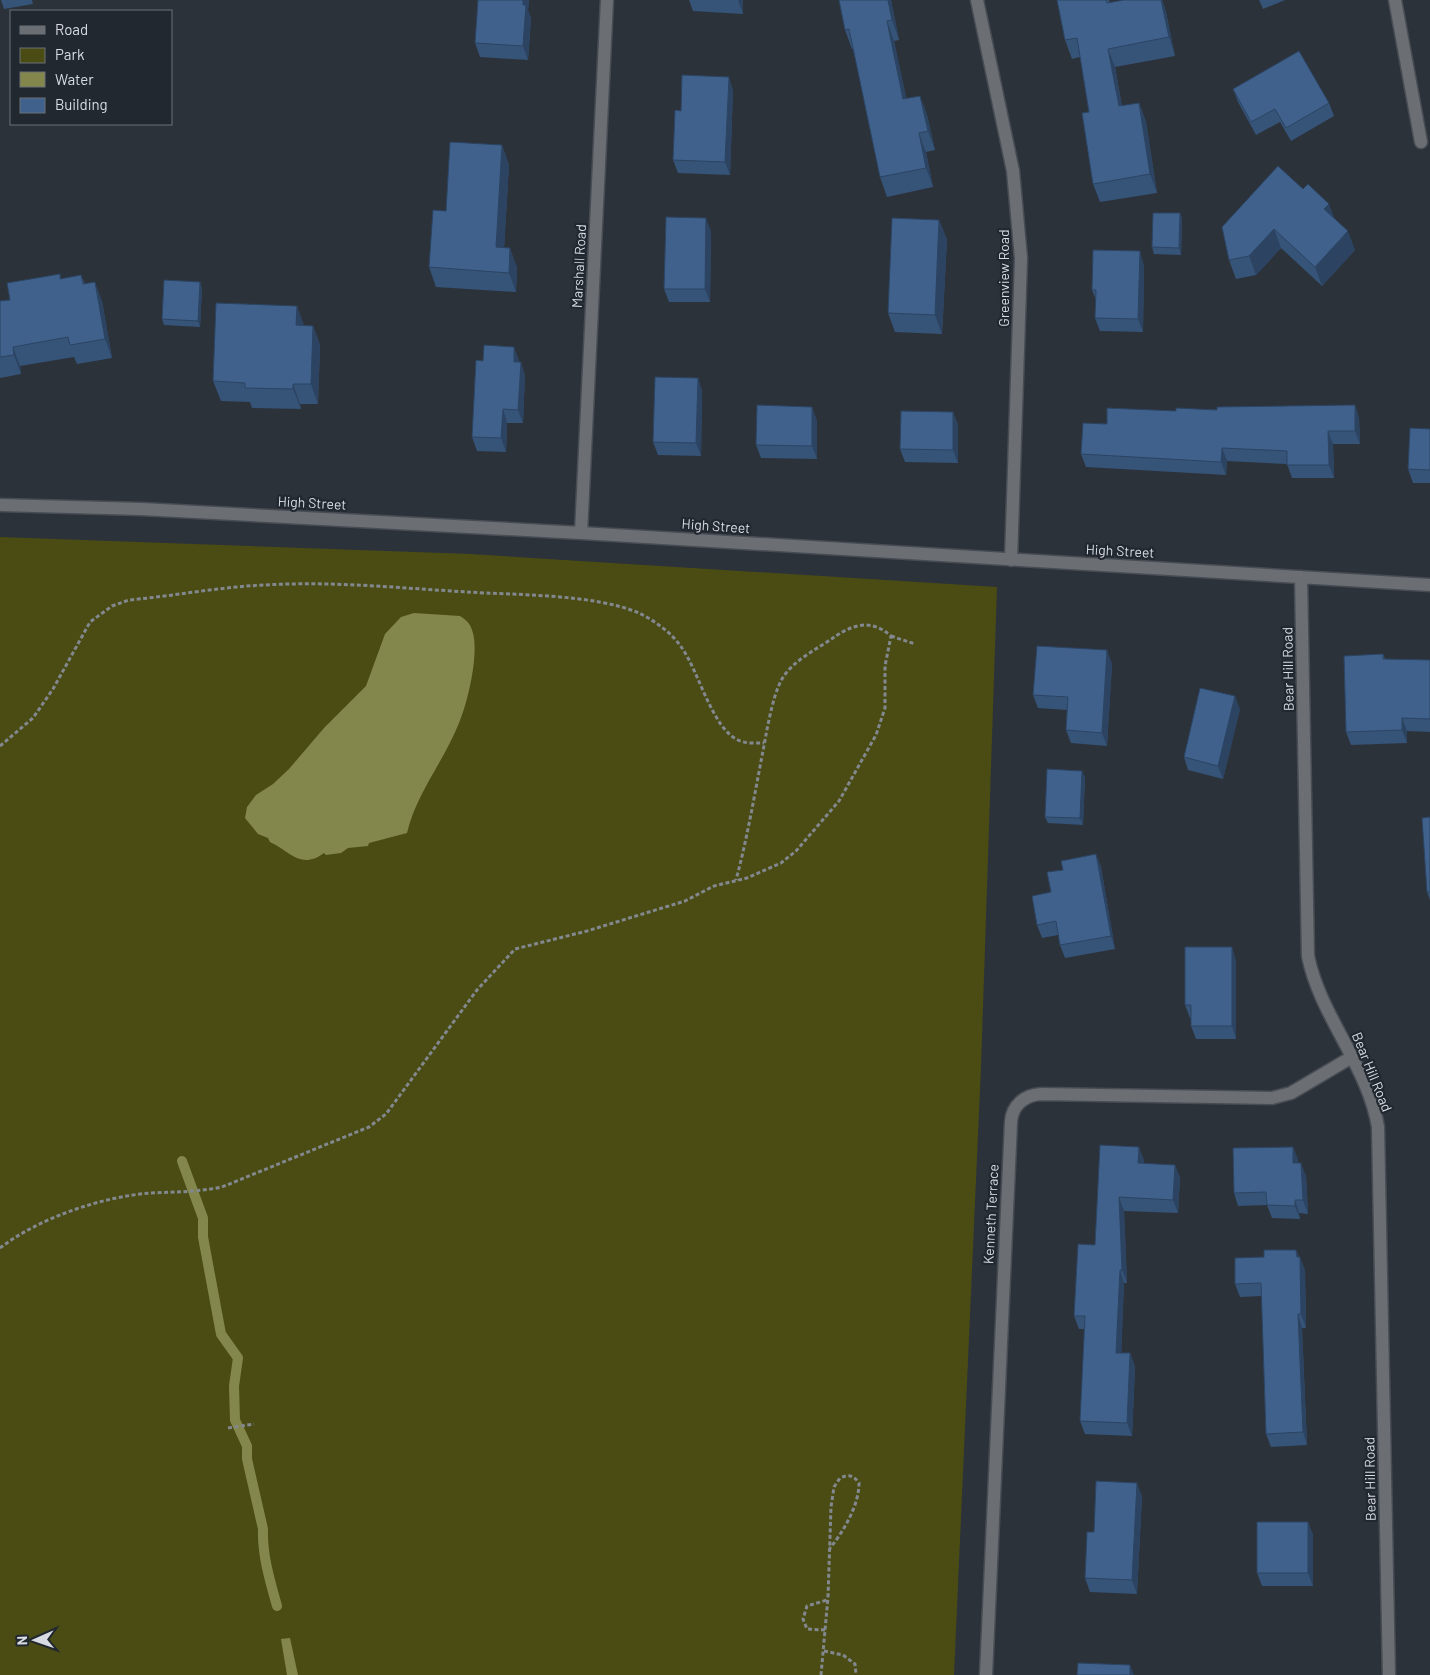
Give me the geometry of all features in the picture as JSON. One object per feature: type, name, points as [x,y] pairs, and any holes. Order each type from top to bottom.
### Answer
[{"type":"street","name":"Marshall Road","points":[[581,533],[607,0]]},
{"type":"street","name":"Greenview Road","points":[[977,0],[1005,128],[1014,180],[1020,241],[1011,560]]},
{"type":"street","points":[[1394,0],[1421,142]]},
{"type":"street","name":"High Street","points":[[0,505],[141,509],[581,533],[1430,584]]},
{"type":"street","name":"Bear Hill Road","points":[[1301,577],[1308,956],[1312,975],[1352,1057],[1374,1110],[1378,1127],[1389,1675]]},
{"type":"street","name":"Kenneth Terrace","points":[[986,1675],[1010,1132],[1013,1111],[1024,1098],[1041,1094],[1272,1098],[1291,1093],[1352,1057]]},
{"type":"path","points":[[0,746],[33,718],[55,685],[90,622],[112,606],[129,600],[241,586],[282,584],[488,592],[587,601],[630,610],[657,623],[676,640],[689,659],[720,721],[731,735],[738,740],[764,743]]},
{"type":"path","points":[[736,880],[745,847],[764,743],[782,679],[794,666],[852,626],[873,626],[883,629],[891,636],[915,644]]},
{"type":"path","points":[[0,1248],[41,1222],[95,1205],[148,1193],[184,1193],[222,1187],[358,1132],[377,1122],[386,1114],[477,990],[515,949],[582,932],[685,901],[714,886],[747,878],[789,857],[812,834],[840,801],[882,723],[885,708],[885,666],[891,636]]},
{"type":"path","points":[[228,1428],[254,1424]]},
{"type":"path","points":[[821,1675],[828,1600],[831,1507],[834,1488],[840,1478],[847,1475],[854,1477],[859,1482],[856,1503],[842,1531],[830,1548]]},
{"type":"path","points":[[825,1630],[807,1629],[803,1620],[808,1606],[828,1600]]},
{"type":"path","points":[[824,1652],[835,1653],[850,1659],[855,1664],[856,1675]]},
{"type":"green space","points":[[0,537],[470,554],[997,587],[981,1067],[954,1675],[0,1675]]},
{"type":"water","points":[[414,613],[460,616],[467,621],[471,628],[475,650],[472,676],[462,714],[446,751],[423,791],[407,833],[369,843],[368,846],[348,848],[341,853],[326,855],[324,853],[309,860],[296,858],[270,842],[268,838],[258,834],[245,818],[247,807],[256,795],[273,784],[289,769],[324,728],[366,686],[385,634],[401,617]]},
{"type":"water","points":[[290,1638],[298,1675],[287,1675],[281,1639]]},
{"type":"building","points":[[478,0],[523,0],[523,5],[526,5],[523,46],[475,43]]},
{"type":"building","points":[[839,0],[888,0],[892,20],[887,21],[903,99],[920,96],[928,131],[919,133],[926,168],[880,177],[849,29],[845,30]]},
{"type":"building","points":[[1057,0],[1106,0],[1107,3],[1124,0],[1161,0],[1169,37],[1108,49],[1119,106],[1139,103],[1150,174],[1093,184],[1082,113],[1089,112],[1077,38],[1065,40]]},
{"type":"building","points":[[1299,51],[1329,103],[1286,128],[1275,109],[1251,122],[1233,89]]},
{"type":"building","points":[[682,75],[729,77],[725,162],[673,160],[675,110],[681,111]]},
{"type":"building","points":[[450,142],[502,145],[496,247],[510,248],[509,273],[429,267],[433,210],[446,211]]},
{"type":"building","points":[[1278,166],[1303,189],[1308,184],[1329,204],[1324,209],[1348,231],[1315,267],[1274,229],[1249,256],[1229,260],[1222,227]]},
{"type":"building","points":[[1153,213],[1180,213],[1179,248],[1152,247]]},
{"type":"building","points":[[666,217],[706,218],[705,289],[664,289]]},
{"type":"building","points":[[892,218],[939,220],[935,315],[888,313]]},
{"type":"building","points":[[1093,250],[1140,251],[1138,319],[1095,318],[1096,290],[1092,290]]},
{"type":"building","points":[[60,274],[60,279],[81,275],[83,284],[95,282],[105,339],[70,345],[68,337],[13,347],[14,355],[0,357],[0,301],[10,300],[7,283]]},
{"type":"building","points":[[164,280],[200,282],[198,321],[162,319]]},
{"type":"building","points":[[216,303],[297,306],[296,325],[313,326],[311,384],[293,384],[293,389],[245,388],[245,383],[213,381]]},
{"type":"building","points":[[484,345],[514,347],[514,362],[521,362],[518,410],[503,409],[501,438],[472,437],[476,360],[483,361]]},
{"type":"building","points":[[655,377],[698,378],[696,443],[653,442]]},
{"type":"building","points":[[757,405],[812,407],[812,446],[756,445]]},
{"type":"building","points":[[1355,405],[1355,431],[1328,431],[1329,465],[1287,465],[1287,451],[1222,448],[1221,462],[1081,454],[1083,423],[1107,424],[1107,408],[1176,411],[1176,408],[1217,410],[1217,407]]},
{"type":"building","points":[[901,411],[953,412],[953,450],[900,449]]},
{"type":"building","points":[[1410,428],[1430,429],[1430,470],[1408,469]]},
{"type":"building","points":[[1037,646],[1107,650],[1102,733],[1066,730],[1068,697],[1033,695]]},
{"type":"building","points":[[1383,654],[1383,659],[1430,660],[1430,719],[1402,718],[1402,730],[1346,732],[1344,656]]},
{"type":"building","points":[[1200,688],[1235,696],[1218,766],[1184,757]]},
{"type":"building","points":[[1047,769],[1082,771],[1080,818],[1045,817]]},
{"type":"building","points":[[1430,817],[1430,892],[1427,892],[1422,818]]},
{"type":"building","points":[[1096,854],[1111,936],[1060,945],[1056,921],[1037,925],[1032,896],[1051,892],[1047,872],[1063,870],[1061,861]]},
{"type":"building","points":[[1185,947],[1232,947],[1232,1026],[1191,1026],[1191,1005],[1185,1005]]},
{"type":"building","points":[[1100,1145],[1139,1147],[1138,1163],[1175,1165],[1173,1200],[1119,1197],[1122,1270],[1120,1270],[1116,1353],[1130,1353],[1127,1423],[1080,1421],[1085,1316],[1074,1316],[1078,1244],[1095,1245]]},
{"type":"building","points":[[1293,1147],[1293,1163],[1301,1163],[1303,1200],[1295,1200],[1295,1206],[1267,1205],[1266,1192],[1234,1193],[1233,1148]]},
{"type":"building","points":[[1264,1250],[1296,1250],[1297,1257],[1300,1257],[1301,1314],[1298,1314],[1303,1432],[1266,1434],[1261,1283],[1235,1284],[1235,1258],[1264,1257]]},
{"type":"building","points":[[1096,1481],[1137,1483],[1132,1580],[1085,1578],[1087,1532],[1094,1532]]},
{"type":"building","points":[[1257,1522],[1308,1522],[1308,1573],[1257,1573]]},
{"type":"building","points":[[1078,1663],[1130,1665],[1130,1675],[1077,1675]]},
{"type":"waterway","points":[[182,1161],[203,1218],[203,1237],[221,1334],[238,1358],[234,1386],[235,1420],[247,1446],[247,1459],[263,1529],[265,1558],[277,1606]]}]
